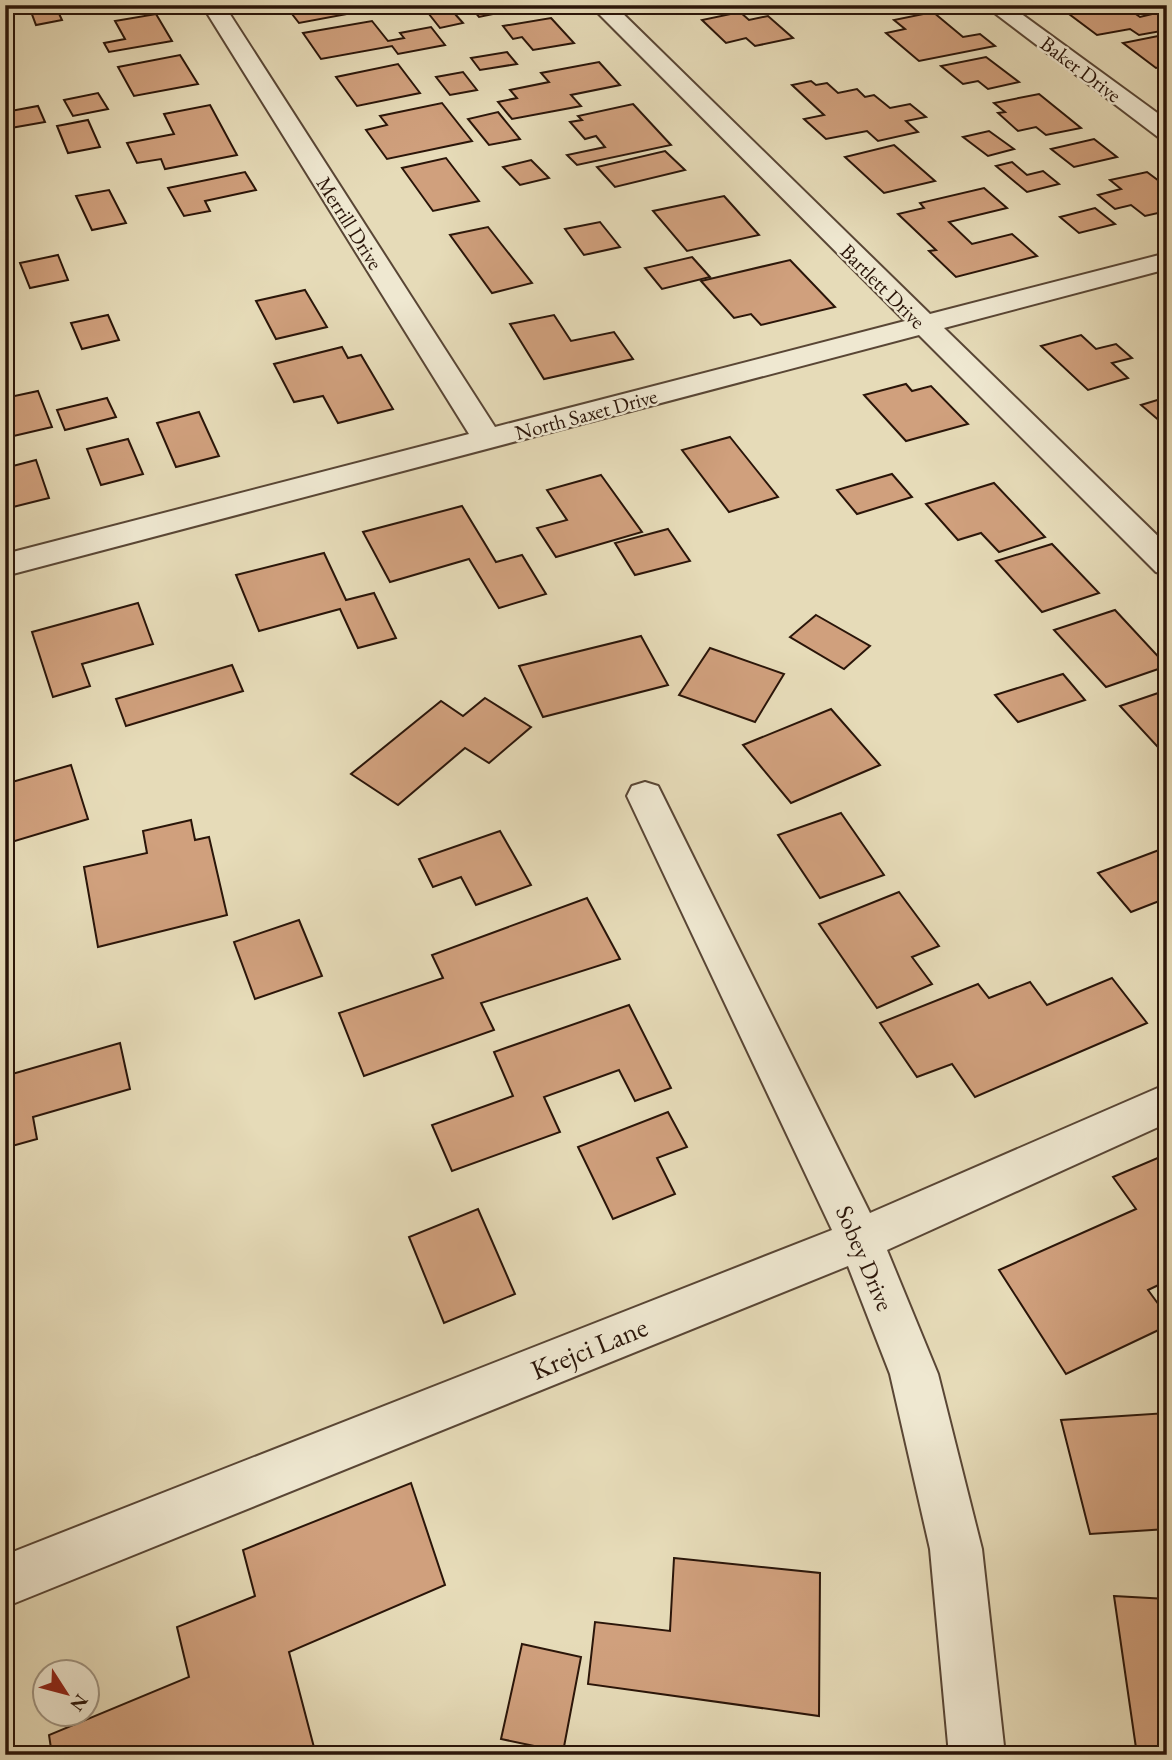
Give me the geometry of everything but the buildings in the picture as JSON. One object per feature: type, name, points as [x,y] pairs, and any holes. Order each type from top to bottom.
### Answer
[{"type":"street","name":"Merrill Drive","points":[[213,5],[488,440]]},
{"type":"street","name":"Bartlett Drive","points":[[601,5],[1167,564]]},
{"type":"street","name":"Baker Drive","points":[[995,5],[1167,132]]},
{"type":"street","name":"North Saxet Drive","points":[[5,565],[1167,261]]},
{"type":"street","name":"Sobey Drive","points":[[645,796],[860,1240],[914,1374],[956,1549],[978,1755]]},
{"type":"street","name":"Krejci Lane","points":[[5,1581],[860,1240],[1167,1102]]}]
